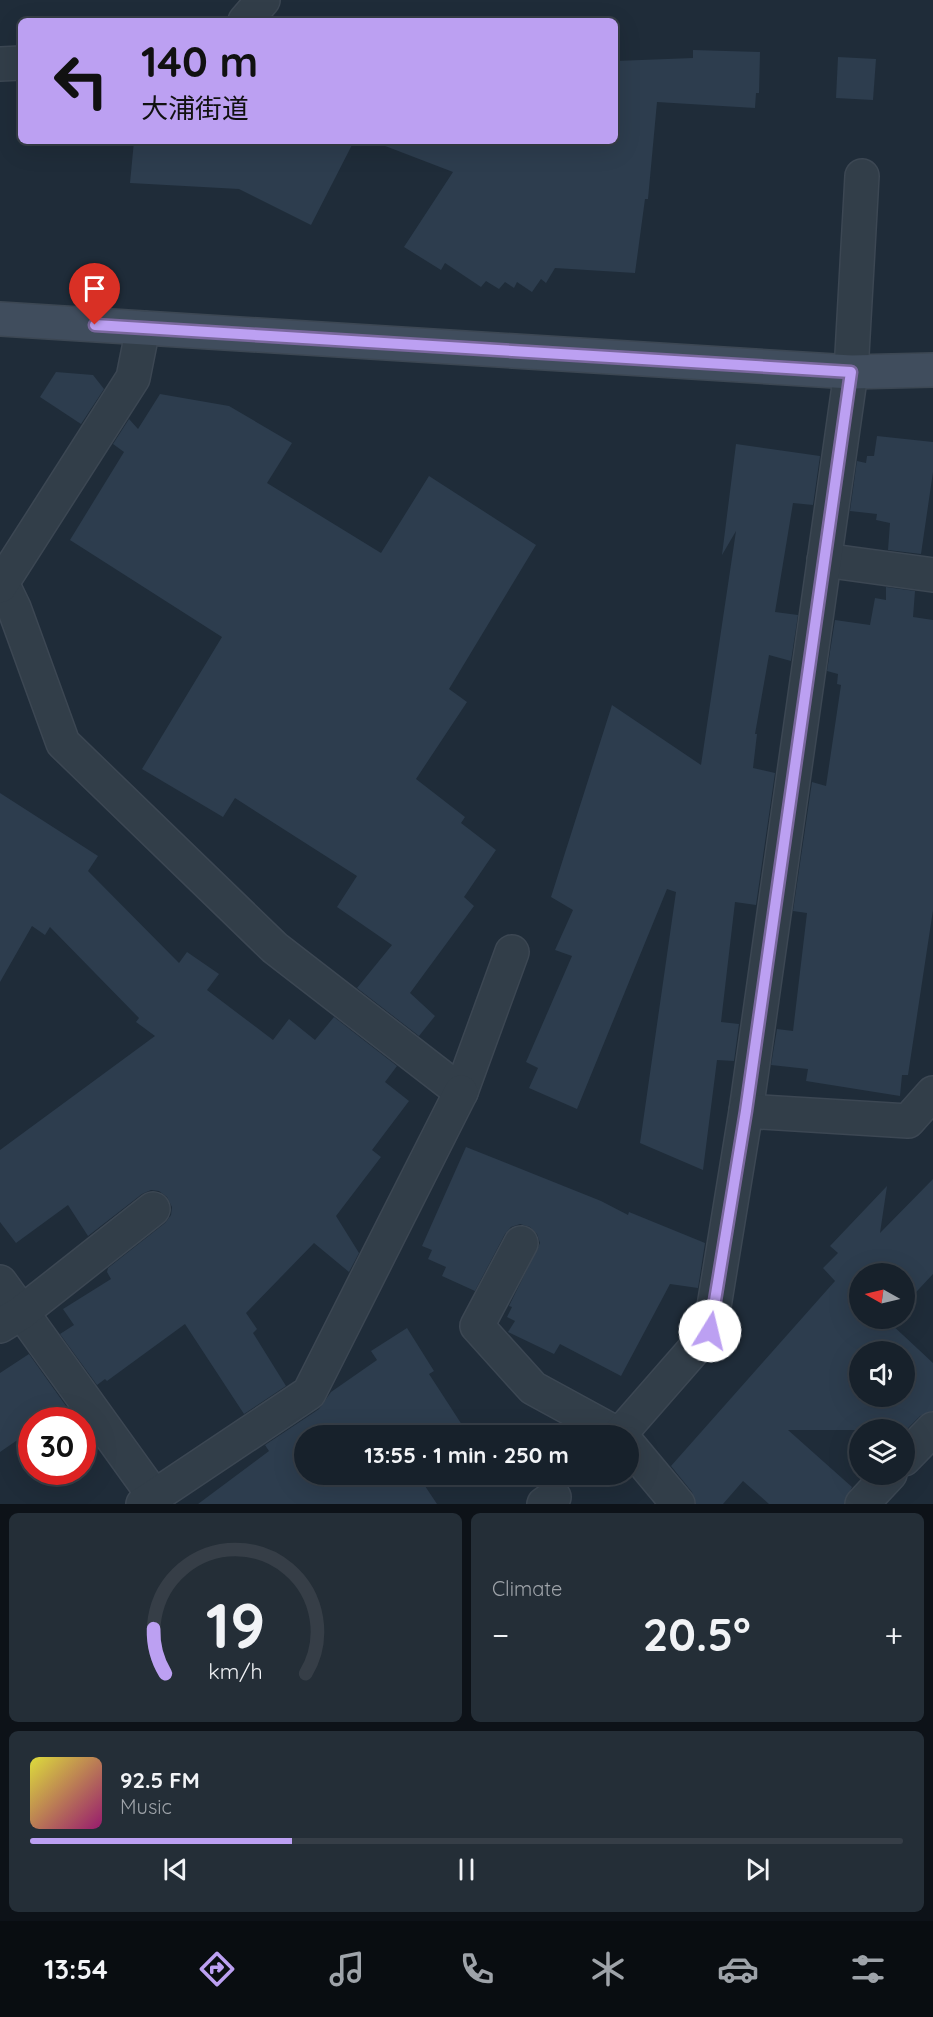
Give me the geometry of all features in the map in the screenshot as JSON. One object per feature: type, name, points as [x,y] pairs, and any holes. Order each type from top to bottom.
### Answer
[{"type":"street","points":[[248,18],[263,0]]},
{"type":"street","points":[[0,64],[18,63]]},
{"type":"street","points":[[634,1425],[710,1331],[746,1111],[851,372],[862,176]]},
{"type":"street","points":[[0,319],[851,372],[933,370]]},
{"type":"street","points":[[143,328],[133,378],[1,584],[14,608],[63,743],[275,948],[461,1092]]},
{"type":"street","points":[[824,560],[933,575]]},
{"type":"street","points":[[0,1282],[11,1320],[148,1500],[309,1394],[461,1092],[512,952]]},
{"type":"street","points":[[746,1111],[908,1121],[933,1093]]},
{"type":"street","points":[[11,1320],[153,1209]]},
{"type":"street","points":[[521,1244],[477,1326],[533,1388],[600,1425]]},
{"type":"street","points":[[915,1448],[933,1429]]},
{"type":"street","points":[[639,1457],[678,1504]]},
{"type":"street","points":[[862,1504],[880,1485]]},
{"type":"building","points":[[693,50],[760,52],[759,93],[756,93],[755,108],[657,102],[648,199],[645,199],[635,273],[555,268],[546,283],[541,279],[532,292],[517,282],[514,288],[505,282],[499,289],[486,281],[481,287],[445,263],[441,270],[404,247],[453,172],[380,144],[618,144],[618,61],[693,58]]},
{"type":"building","points":[[838,57],[876,59],[873,100],[836,98]]},
{"type":"building","points":[[134,144],[352,144],[311,225],[239,189],[130,183]]},
{"type":"building","points":[[56,372],[93,375],[104,389],[81,424],[40,397]]},
{"type":"building","points":[[160,394],[229,406],[292,443],[267,483],[381,553],[429,476],[536,545],[449,689],[467,702],[416,779],[465,817],[461,823],[496,850],[464,897],[474,906],[410,993],[435,1016],[419,1036],[357,988],[392,945],[337,907],[357,876],[235,798],[223,817],[142,769],[222,637],[70,540],[124,452],[113,444],[129,419],[138,429]]},
{"type":"building","points":[[877,436],[933,442],[933,472],[921,554],[888,550],[890,523],[876,520],[877,514],[850,511],[857,461],[866,463],[867,456],[874,456]]},
{"type":"building","points":[[736,444],[820,456],[813,505],[793,503],[775,612],[798,615],[791,661],[769,655],[755,734],[757,734],[753,768],[775,773],[756,905],[735,902],[721,1022],[739,1024],[734,1061],[717,1060],[703,1170],[640,1143],[676,892],[667,889],[577,1109],[529,1088],[538,1068],[526,1062],[572,956],[555,950],[573,910],[551,897],[612,705],[701,765],[736,531],[722,555]]},
{"type":"building","points":[[886,587],[915,591],[913,617],[933,620],[933,910],[908,1075],[902,1075],[900,1096],[806,1081],[808,1069],[771,1065],[777,1029],[793,1031],[807,913],[793,911],[812,782],[826,786],[841,685],[837,684],[838,674],[827,671],[835,620],[870,625],[875,598],[886,600]]},
{"type":"building","points":[[0,793],[98,856],[88,871],[179,963],[187,952],[219,974],[207,990],[273,1040],[289,1019],[315,1040],[334,1017],[397,1066],[385,1082],[409,1101],[372,1150],[381,1157],[336,1216],[359,1253],[349,1272],[314,1243],[246,1313],[257,1329],[253,1333],[286,1386],[244,1414],[185,1324],[107,1381],[105,1379],[97,1385],[60,1334],[74,1325],[63,1309],[111,1279],[107,1272],[108,1268],[165,1223],[171,1215],[172,1207],[167,1197],[159,1191],[151,1190],[142,1194],[88,1236],[68,1205],[16,1243],[0,1222],[0,1150],[155,1036],[136,1022],[139,1018],[50,927],[45,935],[32,926],[0,982]]},
{"type":"building","points":[[466,1147],[601,1201],[628,1215],[629,1212],[705,1243],[698,1288],[670,1284],[621,1376],[560,1344],[554,1354],[508,1332],[515,1321],[507,1317],[512,1307],[509,1306],[540,1243],[537,1234],[530,1227],[520,1224],[511,1227],[475,1291],[442,1276],[446,1267],[428,1259],[432,1250],[422,1246]]},
{"type":"building","points":[[933,1179],[933,1274],[915,1293],[915,1263],[849,1263],[849,1329],[897,1329],[909,1341],[849,1341],[849,1407],[915,1407],[915,1346],[933,1363],[933,1411],[920,1416],[915,1421],[915,1419],[849,1419],[849,1430],[788,1430],[852,1487],[844,1504],[769,1504],[743,1481],[723,1504],[696,1504],[692,1492],[671,1466],[835,1281],[823,1268],[838,1253],[830,1246],[887,1186],[880,1233]]},
{"type":"building","points":[[407,1328],[434,1371],[429,1374],[462,1425],[295,1425],[319,1409],[331,1392],[377,1360],[371,1351]]},
{"type":"building","points":[[29,1354],[66,1406],[18,1407],[18,1440],[0,1452],[0,1373]]},
{"type":"building","points":[[294,1426],[294,1485],[424,1485],[437,1504],[198,1504],[269,1451],[265,1445]]},
{"type":"route","points":[[95,325],[851,372],[746,1111],[710,1331]]}]
